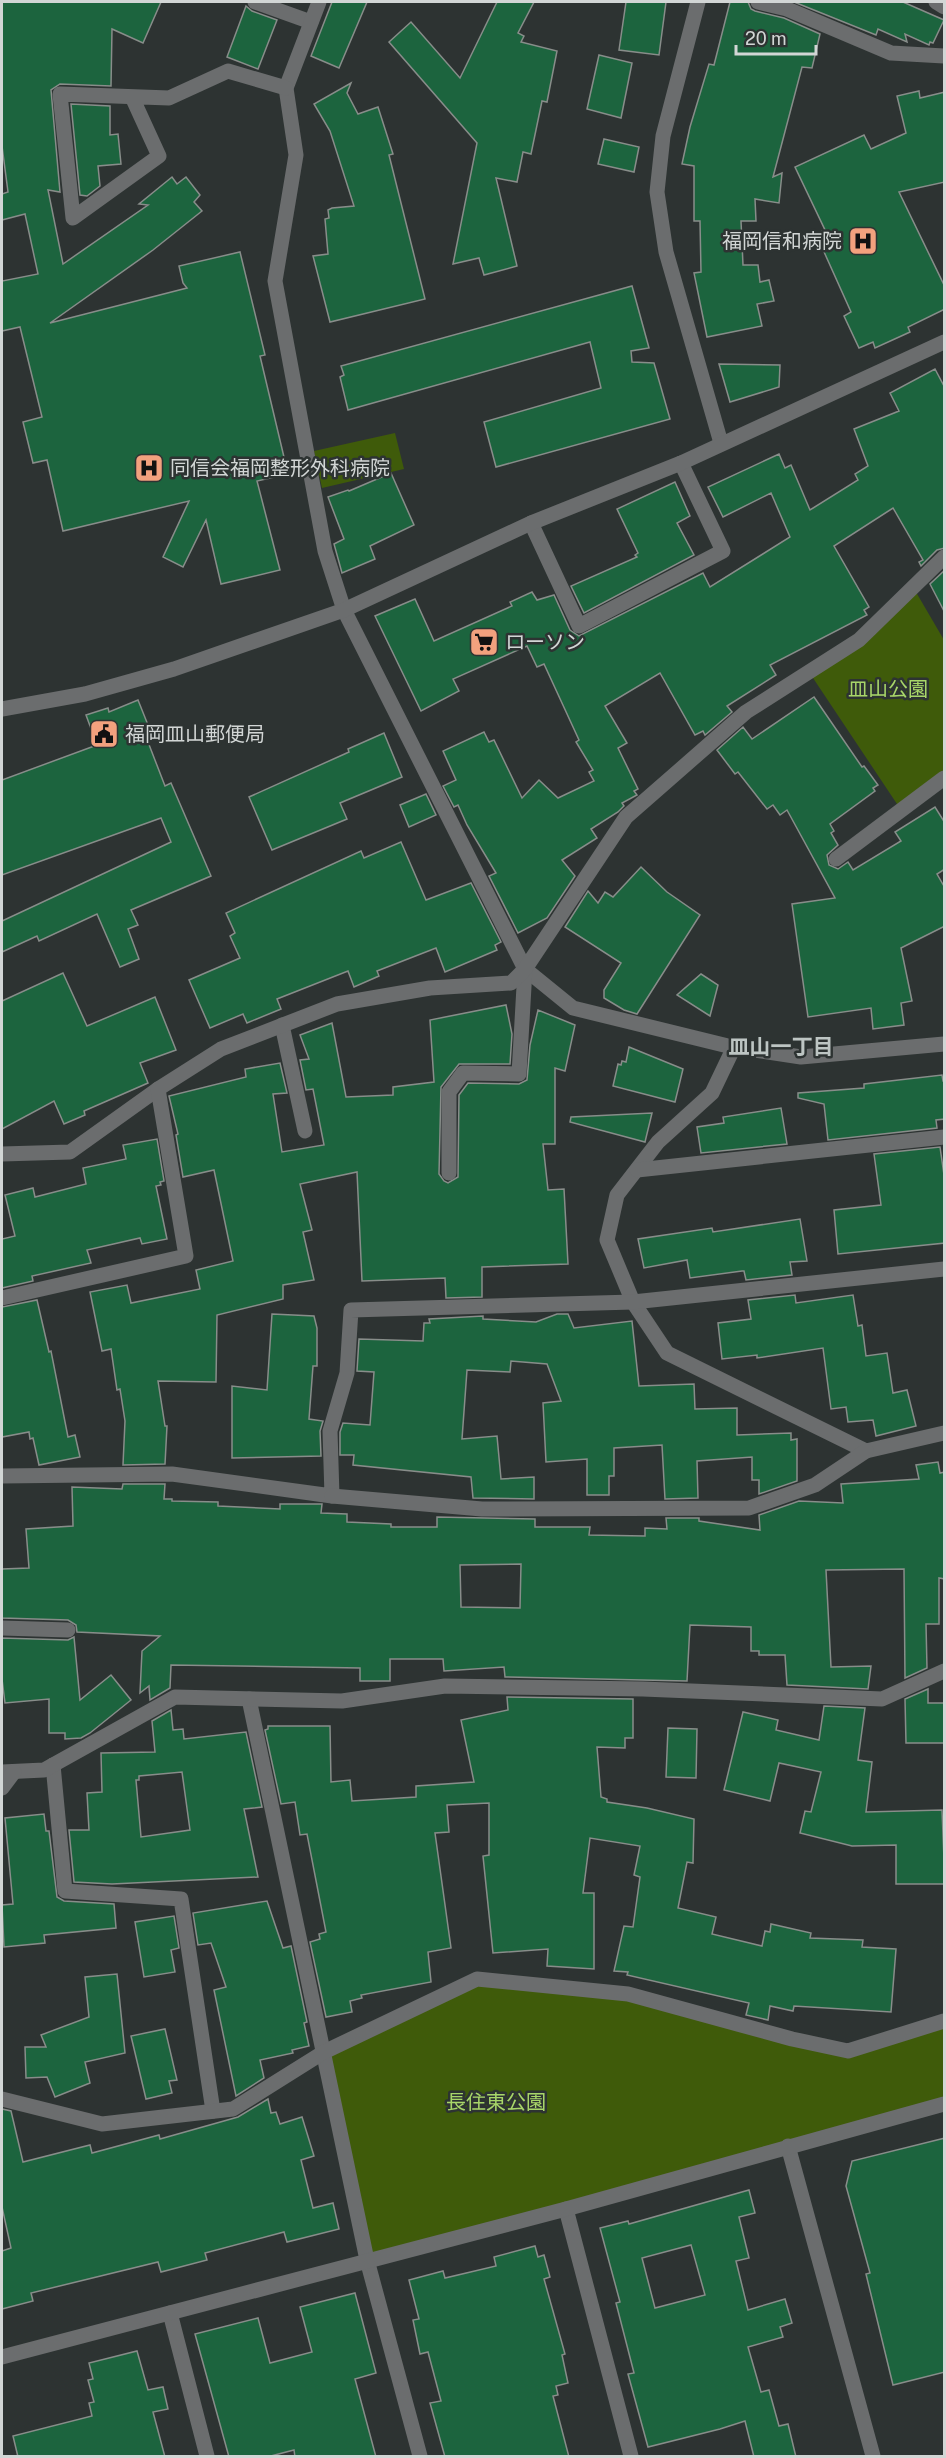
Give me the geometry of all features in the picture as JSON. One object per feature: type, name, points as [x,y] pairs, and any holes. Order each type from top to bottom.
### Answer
[{"type":"street","points":[[255,2],[311,22]]},
{"type":"street","points":[[319,2],[286,88],[296,155],[275,281],[325,551],[344,610],[525,969],[573,1008],[734,1047],[801,1057],[945,1044]]},
{"type":"street","points":[[698,2],[663,136],[657,192],[666,252],[722,443]]},
{"type":"street","points":[[758,2],[787,9],[891,53],[945,56]]},
{"type":"street","points":[[936,2],[945,7]]},
{"type":"street","points":[[132,97],[159,156],[73,218],[60,94],[169,98],[228,71],[286,88]]},
{"type":"street","points":[[2,709],[85,694],[174,669],[344,610],[531,523],[681,463],[945,342]]},
{"type":"street","points":[[531,523],[579,626],[723,551],[681,463]]},
{"type":"street","points":[[2,1154],[70,1152],[158,1089],[221,1049],[337,1004],[430,988],[511,983],[525,969],[626,817],[746,712],[859,640],[945,557]]},
{"type":"street","points":[[836,859],[945,778]]},
{"type":"street","points":[[449,1173],[449,1092],[463,1073],[519,1074],[525,969]]},
{"type":"street","points":[[282,1025],[305,1131]]},
{"type":"street","points":[[734,1047],[712,1093],[658,1142],[617,1195],[607,1240],[633,1302],[667,1353],[866,1451]]},
{"type":"street","points":[[2,1298],[186,1256],[158,1089]]},
{"type":"street","points":[[637,1170],[945,1137]]},
{"type":"street","points":[[332,1496],[330,1431],[347,1373],[351,1310],[633,1302],[945,1269]]},
{"type":"street","points":[[2,1476],[172,1474],[332,1496],[482,1509],[749,1508],[815,1485],[866,1451],[945,1433]]},
{"type":"street","points":[[2,1628],[68,1630]]},
{"type":"street","points":[[2,1788],[8,1772],[44,1770],[176,1697],[342,1701],[446,1686],[643,1689],[882,1699],[945,1671]]},
{"type":"street","points":[[249,1699],[367,2260],[420,2457]]},
{"type":"street","points":[[53,1765],[65,1891],[181,1899],[213,2111]]},
{"type":"street","points":[[2,2099],[102,2124],[233,2109],[324,2052],[477,1979],[628,1994],[792,2039],[848,2051],[945,2021]]},
{"type":"street","points":[[2,2357],[566,2209],[945,2104]]},
{"type":"street","points":[[788,2146],[873,2457]]},
{"type":"street","points":[[566,2209],[631,2457]]},
{"type":"street","points":[[170,2313],[207,2457]]},
{"type":"green space","points":[[395,433],[404,469],[322,488],[314,451]]},
{"type":"green space","name":"皿山公園","points":[[913,587],[944,640],[944,778],[901,810],[809,672]]},
{"type":"green space","name":"長住東公園","points":[[477,1979],[628,1994],[848,2051],[944,2021],[944,2104],[367,2260],[324,2052]]},
{"type":"building","points":[[2,2],[161,2],[143,43],[112,29],[111,86],[60,84],[51,90],[60,192],[48,190],[63,264],[148,205],[139,204],[172,177],[177,184],[186,177],[200,195],[194,202],[202,211],[153,250],[50,323],[187,288],[183,283],[179,266],[240,252],[265,355],[260,356],[288,474],[257,481],[280,570],[221,584],[206,520],[183,567],[163,557],[189,501],[63,531],[47,460],[33,463],[23,422],[42,417],[20,327],[2,331],[2,281],[38,274],[25,214],[2,220],[2,194],[8,192],[2,146]]},
{"type":"building","points":[[332,2],[367,2],[339,68],[311,56]]},
{"type":"building","points":[[497,2],[534,2],[518,33],[524,36],[521,42],[557,51],[547,102],[542,101],[531,154],[523,152],[517,182],[496,178],[517,266],[484,275],[479,258],[453,264],[477,143],[389,42],[411,22],[460,78]]},
{"type":"building","points":[[626,2],[666,2],[659,55],[619,50]]},
{"type":"building","points":[[730,2],[748,2],[751,9],[755,11],[784,18],[820,34],[812,68],[802,67],[773,177],[782,173],[779,203],[755,199],[756,221],[741,221],[743,265],[758,265],[760,282],[769,280],[774,301],[757,304],[762,326],[707,337],[694,273],[701,272],[700,221],[694,221],[694,166],[682,164],[690,127],[709,64],[714,65]]},
{"type":"building","points":[[794,2],[903,2],[944,20],[933,43],[930,42],[929,45],[905,34],[907,42],[878,29],[876,35]]},
{"type":"building","points":[[246,6],[252,11],[277,20],[258,69],[227,57]]},
{"type":"building","points":[[599,55],[632,63],[621,118],[587,109]]},
{"type":"building","points":[[351,83],[347,93],[358,114],[378,107],[393,154],[389,155],[425,299],[330,322],[313,256],[328,254],[325,219],[329,218],[328,210],[354,206],[330,131],[314,104]]},
{"type":"building","name":"福岡信和病院","points":[[919,91],[920,98],[945,92],[945,182],[899,192],[945,287],[945,309],[908,327],[910,332],[875,348],[873,342],[859,348],[844,316],[851,312],[816,234],[825,230],[795,167],[864,135],[871,149],[906,133],[897,96]]},
{"type":"building","points":[[71,104],[110,106],[110,135],[118,134],[121,164],[98,166],[100,186],[87,196],[80,195]]},
{"type":"building","points":[[604,139],[639,147],[634,172],[598,164]]},
{"type":"building","points":[[632,286],[649,348],[631,351],[632,362],[654,363],[670,419],[496,467],[484,422],[601,388],[590,342],[348,410],[340,377],[344,375],[341,366]]},
{"type":"building","points":[[719,364],[780,365],[779,387],[730,402]]},
{"type":"building","points":[[935,369],[945,388],[945,548],[937,550],[921,566],[919,562],[923,560],[893,508],[834,546],[869,607],[864,610],[867,615],[770,665],[776,675],[727,706],[732,712],[705,735],[703,731],[695,735],[660,673],[605,706],[627,743],[618,748],[638,789],[634,791],[637,795],[622,803],[624,806],[618,812],[591,829],[597,838],[562,860],[575,876],[547,918],[518,933],[489,876],[496,873],[467,825],[458,805],[454,807],[443,786],[456,780],[443,751],[484,732],[489,742],[494,740],[522,798],[539,780],[558,798],[594,781],[589,772],[593,770],[576,742],[579,740],[544,664],[537,667],[527,646],[453,679],[459,691],[421,711],[375,616],[415,599],[434,641],[512,606],[510,602],[532,592],[537,600],[554,595],[570,630],[579,636],[703,573],[710,587],[790,537],[771,493],[723,517],[708,487],[779,454],[785,468],[791,465],[810,510],[858,480],[855,474],[868,466],[854,429],[899,411],[890,393]]},
{"type":"building","points":[[391,473],[414,525],[370,546],[375,559],[342,573],[334,544],[344,539],[328,497],[349,491]]},
{"type":"building","points":[[675,482],[690,516],[677,523],[694,555],[584,613],[571,586],[637,557],[635,555],[638,553],[617,509]]},
{"type":"building","points":[[945,570],[945,613],[930,584]]},
{"type":"building","points":[[814,697],[862,767],[864,766],[878,785],[873,788],[875,791],[830,824],[834,831],[831,833],[838,845],[827,855],[829,865],[838,869],[848,862],[853,870],[901,841],[895,832],[935,807],[945,823],[945,869],[937,874],[945,888],[945,926],[901,948],[912,1001],[901,1003],[904,1025],[873,1029],[871,1008],[808,1017],[792,904],[835,898],[787,810],[780,815],[773,805],[767,809],[717,750],[743,727],[752,739]]},
{"type":"building","points":[[138,700],[154,740],[148,742],[165,786],[171,783],[211,876],[131,910],[138,925],[128,929],[139,959],[120,967],[97,914],[39,941],[37,936],[2,952],[2,921],[171,842],[161,818],[2,875],[2,780],[97,745],[86,715],[108,708],[109,712]]},
{"type":"building","points":[[384,733],[402,777],[340,803],[347,819],[272,850],[249,797],[349,752],[348,749]]},
{"type":"building","points":[[426,794],[436,815],[409,827],[400,805]]},
{"type":"building","points":[[401,842],[426,900],[471,883],[501,942],[495,945],[497,950],[445,972],[436,948],[377,971],[379,976],[354,987],[348,971],[277,999],[281,1009],[247,1023],[243,1014],[210,1028],[189,980],[240,958],[230,936],[235,933],[226,913],[361,851],[364,858]]},
{"type":"building","points":[[641,867],[667,892],[700,915],[637,1014],[624,1010],[604,998],[604,990],[621,963],[565,927],[588,891],[598,903],[605,892],[613,897]]},
{"type":"building","points":[[63,973],[87,1026],[155,997],[176,1050],[140,1063],[148,1083],[84,1111],[85,1115],[64,1124],[54,1101],[2,1129],[2,1001]]},
{"type":"building","points":[[701,974],[718,985],[710,1016],[677,995]]},
{"type":"building","points":[[506,1005],[512,1034],[510,1064],[459,1064],[441,1087],[439,1174],[448,1183],[458,1177],[459,1095],[468,1083],[519,1084],[527,1080],[530,1045],[538,1010],[575,1025],[565,1071],[555,1068],[555,1144],[543,1144],[548,1190],[564,1189],[568,1264],[482,1267],[482,1297],[446,1298],[445,1278],[362,1281],[357,1172],[300,1184],[312,1230],[303,1232],[314,1280],[283,1285],[283,1299],[217,1315],[216,1382],[158,1381],[165,1426],[167,1426],[165,1464],[123,1465],[125,1421],[120,1389],[117,1390],[111,1349],[102,1351],[90,1292],[127,1285],[131,1303],[200,1289],[196,1270],[233,1261],[214,1170],[183,1177],[176,1135],[178,1134],[169,1096],[246,1077],[245,1069],[280,1063],[287,1093],[273,1094],[282,1152],[324,1145],[313,1089],[306,1090],[300,1060],[309,1059],[300,1035],[332,1023],[346,1097],[393,1095],[393,1087],[434,1082],[430,1020]]},
{"type":"building","points":[[629,1047],[683,1069],[675,1102],[613,1086],[618,1064],[621,1065],[622,1061],[626,1062]]},
{"type":"building","points":[[942,1075],[945,1081],[945,1119],[936,1120],[937,1128],[828,1140],[824,1104],[798,1098],[798,1093],[864,1088],[864,1084]]},
{"type":"building","points":[[781,1108],[787,1144],[701,1153],[697,1127],[724,1123],[723,1117]]},
{"type":"building","points":[[652,1113],[645,1142],[570,1122],[571,1117]]},
{"type":"building","points":[[157,1139],[164,1181],[160,1182],[161,1185],[156,1186],[167,1239],[142,1244],[140,1238],[87,1250],[91,1263],[32,1276],[33,1281],[2,1288],[2,1239],[15,1236],[5,1195],[33,1188],[35,1197],[86,1184],[83,1168],[126,1159],[123,1145]]},
{"type":"building","points":[[940,1147],[945,1182],[945,1243],[838,1254],[834,1210],[881,1205],[874,1154]]},
{"type":"building","points":[[800,1219],[807,1261],[790,1262],[792,1275],[746,1280],[744,1271],[742,1271],[690,1278],[687,1260],[644,1268],[638,1239],[712,1228],[713,1232]]},
{"type":"building","points":[[795,1295],[796,1303],[853,1295],[858,1326],[862,1325],[866,1356],[887,1353],[893,1393],[907,1390],[916,1426],[876,1436],[873,1420],[848,1422],[846,1407],[831,1409],[823,1348],[757,1358],[757,1355],[722,1359],[718,1323],[751,1319],[748,1300]]},
{"type":"building","points":[[37,1300],[49,1352],[51,1351],[68,1437],[75,1435],[80,1457],[39,1465],[33,1438],[30,1439],[29,1432],[2,1437],[2,1307]]},
{"type":"building","points":[[272,1314],[314,1316],[317,1328],[317,1366],[313,1366],[309,1419],[323,1421],[320,1431],[321,1456],[232,1458],[232,1386],[267,1390]]},
{"type":"building","points":[[557,1314],[568,1314],[574,1328],[632,1321],[639,1386],[694,1384],[695,1409],[737,1408],[737,1435],[791,1433],[791,1440],[797,1439],[797,1481],[759,1494],[759,1480],[752,1480],[752,1457],[697,1461],[698,1498],[665,1499],[662,1445],[614,1448],[614,1476],[609,1476],[609,1495],[587,1495],[587,1459],[546,1462],[543,1403],[561,1401],[547,1364],[511,1361],[510,1372],[467,1370],[462,1439],[497,1436],[501,1479],[534,1477],[534,1499],[473,1498],[471,1477],[353,1465],[354,1455],[340,1455],[340,1432],[343,1423],[370,1425],[374,1372],[357,1371],[359,1339],[423,1341],[424,1323],[430,1323],[429,1319],[483,1316],[483,1319],[536,1322]]},
{"type":"building","points":[[938,1462],[940,1473],[945,1472],[945,1579],[939,1578],[939,1624],[926,1624],[927,1668],[905,1678],[904,1569],[826,1570],[831,1667],[871,1666],[868,1689],[787,1685],[785,1655],[759,1655],[759,1651],[751,1651],[751,1627],[690,1625],[687,1681],[505,1677],[504,1667],[444,1671],[443,1659],[390,1659],[390,1681],[360,1681],[360,1668],[171,1665],[170,1688],[150,1700],[149,1686],[140,1693],[142,1651],[160,1636],[77,1632],[76,1625],[68,1620],[2,1618],[2,1569],[29,1568],[26,1529],[73,1526],[72,1487],[122,1489],[123,1484],[165,1484],[164,1499],[172,1499],[172,1501],[218,1502],[218,1506],[280,1509],[280,1504],[322,1504],[321,1513],[347,1514],[347,1522],[391,1524],[391,1527],[437,1527],[437,1517],[535,1519],[535,1527],[590,1527],[589,1535],[645,1536],[645,1528],[667,1529],[666,1518],[699,1518],[699,1521],[760,1530],[759,1515],[799,1501],[843,1503],[841,1484],[919,1479],[916,1465]],"holes":[[[521,1564],[520,1608],[461,1607],[460,1565]]]},
{"type":"building","points":[[74,1637],[80,1700],[111,1675],[131,1700],[90,1733],[81,1738],[65,1739],[65,1733],[49,1733],[49,1699],[5,1703],[2,1679],[2,1638],[68,1640]]},
{"type":"building","points":[[928,1689],[928,1703],[945,1703],[945,1743],[906,1743],[905,1699]]},
{"type":"building","points":[[507,1697],[633,1699],[633,1738],[625,1738],[625,1748],[597,1747],[601,1797],[607,1799],[607,1802],[694,1819],[693,1863],[687,1862],[678,1908],[716,1917],[712,1934],[762,1946],[765,1931],[770,1932],[771,1924],[811,1933],[810,1938],[863,1940],[862,1947],[896,1949],[891,2012],[794,2006],[793,2011],[770,2006],[768,2020],[746,2015],[749,2003],[627,1975],[628,1972],[614,1971],[624,1926],[633,1927],[640,1877],[634,1875],[640,1846],[590,1838],[583,1893],[594,1893],[594,1969],[547,1966],[548,1949],[493,1953],[483,1856],[489,1855],[489,1803],[447,1805],[449,1832],[435,1833],[451,1948],[428,1952],[431,1982],[361,1995],[362,1998],[350,2001],[352,2012],[326,2017],[310,1942],[320,1939],[319,1934],[326,1932],[307,1834],[300,1835],[295,1802],[281,1804],[265,1730],[268,1726],[330,1726],[331,1782],[350,1780],[352,1801],[416,1797],[416,1786],[474,1782],[461,1720],[508,1710]]},
{"type":"building","points":[[824,1706],[865,1708],[858,1760],[872,1762],[866,1812],[942,1810],[945,1884],[896,1884],[896,1845],[852,1846],[800,1833],[805,1811],[811,1812],[821,1772],[779,1763],[770,1801],[724,1790],[743,1712],[778,1720],[776,1730],[819,1740]]},
{"type":"building","points":[[171,1710],[173,1730],[183,1729],[184,1739],[246,1732],[262,1807],[244,1809],[258,1877],[112,1884],[74,1882],[69,1830],[89,1830],[87,1793],[102,1792],[101,1753],[155,1752],[152,1721]],"holes":[[[182,1772],[190,1830],[141,1837],[136,1780],[139,1780],[139,1776]]]},
{"type":"building","points":[[668,1728],[697,1729],[696,1778],[666,1777]]},
{"type":"building","points":[[44,1814],[46,1831],[49,1831],[57,1897],[64,1901],[114,1904],[116,1928],[44,1935],[45,1943],[4,1947],[2,1905],[13,1904],[5,1818]]},
{"type":"building","points":[[267,1901],[283,1948],[291,1946],[307,2022],[304,2023],[309,2046],[292,2050],[293,2053],[260,2060],[264,2078],[236,2096],[214,1990],[226,1987],[211,1943],[198,1945],[193,1913]]},
{"type":"building","points":[[174,1916],[179,1948],[171,1950],[175,1972],[144,1977],[135,1922]]},
{"type":"building","points":[[117,1974],[125,2053],[85,2062],[90,2083],[55,2097],[47,2077],[26,2078],[25,2047],[46,2047],[41,2035],[89,2017],[85,1977]]},
{"type":"building","points":[[165,2029],[177,2080],[169,2081],[172,2093],[146,2099],[131,2036]]},
{"type":"building","points":[[268,2099],[271,2113],[276,2112],[280,2124],[302,2117],[314,2156],[301,2160],[313,2208],[333,2203],[339,2229],[287,2242],[284,2232],[205,2253],[207,2260],[161,2272],[158,2262],[31,2293],[33,2301],[2,2309],[2,2251],[11,2248],[2,2207],[2,2109],[11,2111],[23,2162],[90,2145],[92,2153],[159,2135],[160,2139],[238,2117]]},
{"type":"building","points":[[945,2138],[945,2372],[893,2385],[866,2274],[870,2273],[846,2186],[852,2161]]},
{"type":"building","points":[[749,2190],[755,2213],[739,2217],[749,2258],[736,2261],[748,2310],[785,2299],[792,2323],[780,2327],[783,2337],[748,2347],[761,2392],[769,2390],[779,2426],[788,2424],[796,2457],[754,2457],[745,2421],[648,2447],[628,2374],[634,2373],[616,2303],[620,2302],[600,2228],[628,2221],[629,2224]],"holes":[[[691,2245],[705,2295],[655,2308],[642,2258]]]},
{"type":"building","points":[[535,2246],[538,2257],[544,2255],[550,2277],[544,2279],[565,2354],[562,2355],[568,2383],[556,2386],[558,2395],[553,2396],[569,2457],[445,2457],[430,2403],[441,2401],[428,2352],[420,2354],[413,2320],[419,2319],[409,2280],[443,2271],[445,2278],[496,2266],[494,2257]]},
{"type":"building","points":[[355,2293],[376,2373],[355,2379],[376,2457],[295,2457],[294,2450],[267,2457],[229,2457],[195,2334],[258,2318],[270,2363],[312,2352],[300,2307]]},
{"type":"building","points":[[137,2351],[148,2390],[163,2387],[168,2409],[153,2412],[165,2457],[18,2457],[13,2436],[92,2416],[89,2403],[94,2402],[88,2380],[93,2379],[89,2363]]},
{"type":"place","name":"福岡信和病院","points":[[863,241]]},
{"type":"place","name":"同信会福岡整形外科病院","points":[[149,468]]},
{"type":"place","name":"ローソン","points":[[484,642]]},
{"type":"place","name":"福岡皿山郵便局","points":[[104,734]]},
{"type":"district","name":"皿山一丁目","points":[[781,1046]]}]
